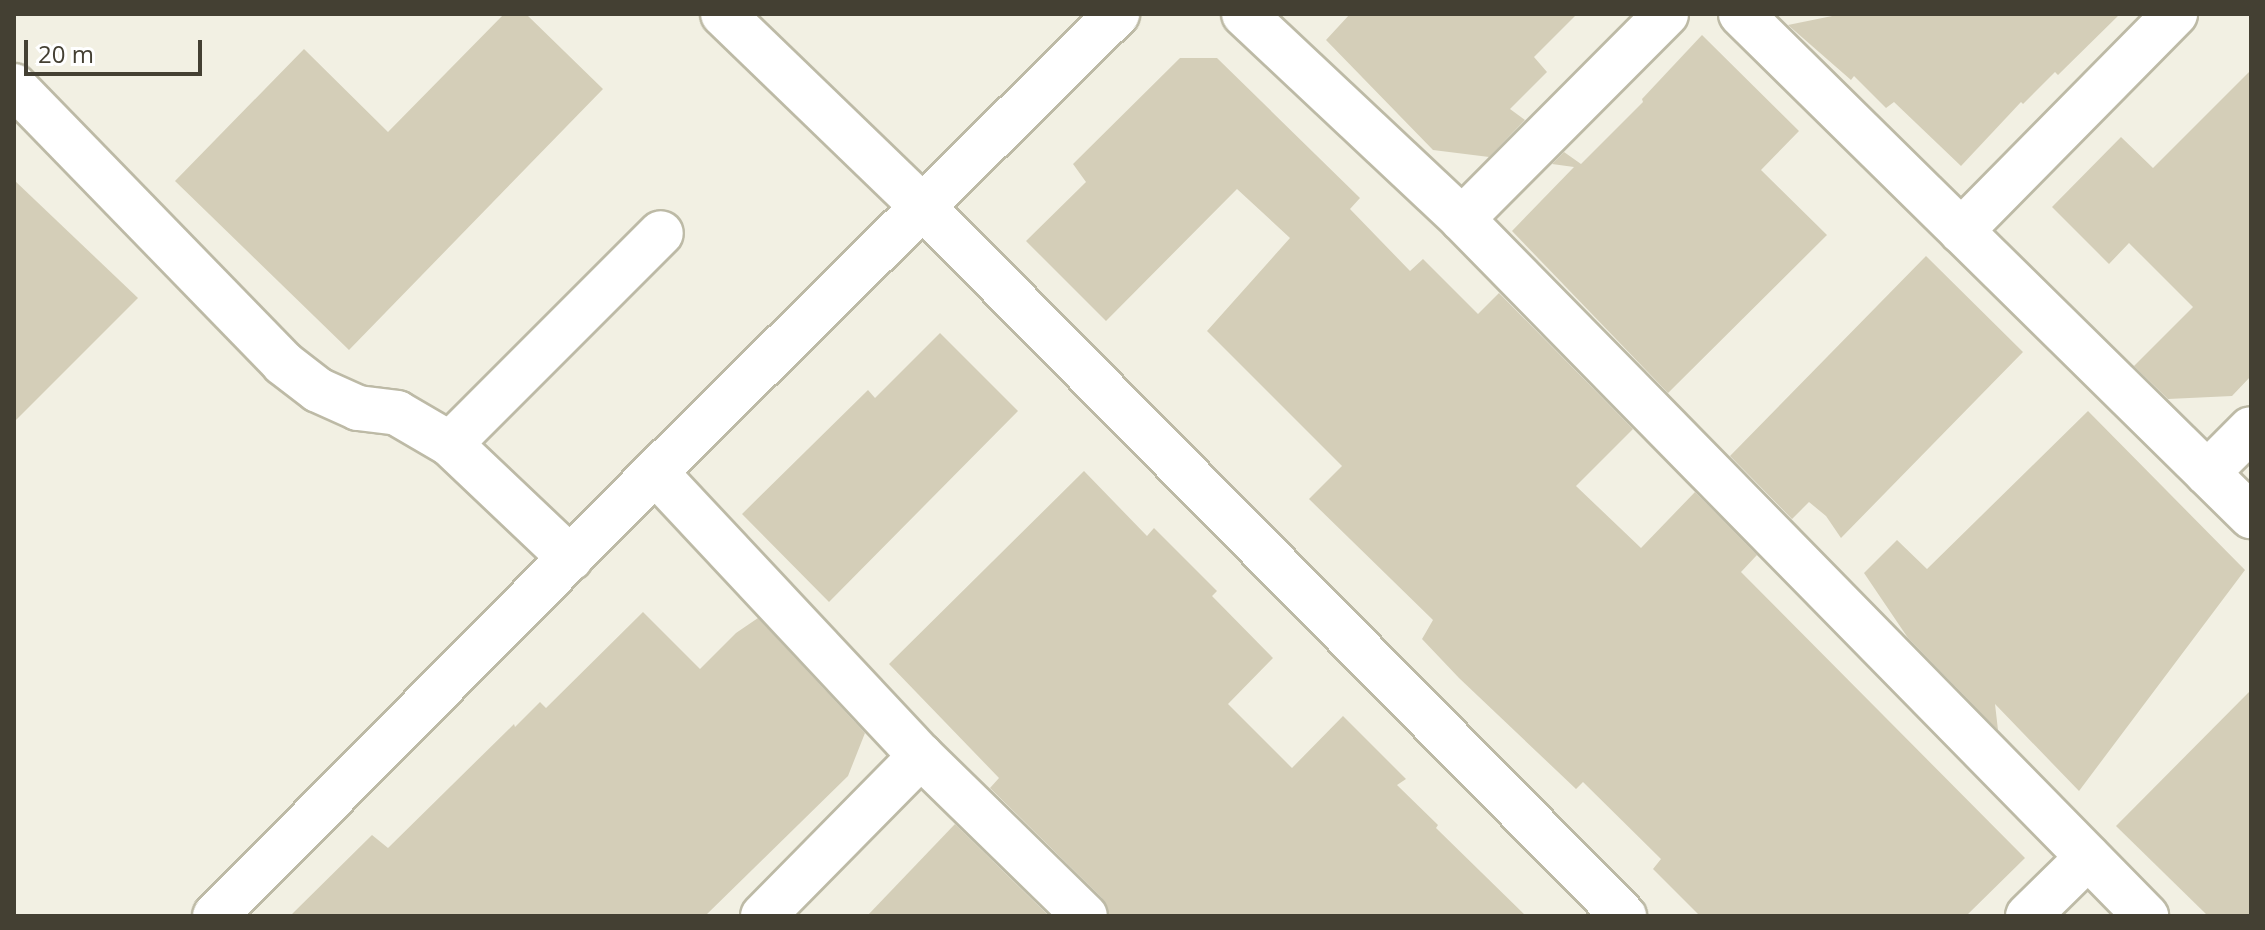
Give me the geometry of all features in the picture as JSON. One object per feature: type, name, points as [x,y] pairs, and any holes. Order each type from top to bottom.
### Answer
[{"type":"street","points":[[723,14],[924,208],[1624,916]]},
{"type":"street","points":[[215,916],[655,472],[1117,14]]},
{"type":"street","points":[[1244,14],[1462,219],[2146,916]]},
{"type":"street","points":[[1462,219],[1666,14]]},
{"type":"street","points":[[1741,14],[2251,516]]},
{"type":"street","points":[[1961,231],[2175,14]]},
{"type":"street","points":[[14,86],[283,363],[318,390],[358,408],[397,413],[450,444],[570,558]]},
{"type":"street","points":[[450,444],[661,233]]},
{"type":"street","points":[[2207,473],[2251,429]]},
{"type":"street","points":[[655,472],[921,756],[1085,916]]},
{"type":"street","points":[[763,916],[921,756]]},
{"type":"street","points":[[2028,916],[2088,857]]},
{"type":"building","points":[[504,14],[526,14],[603,89],[349,350],[175,181],[304,49],[388,132]]},
{"type":"building","points":[[1350,14],[1577,14],[1534,57],[1547,72],[1510,109],[1525,120],[1489,157],[1433,150],[1326,40]]},
{"type":"building","points":[[1842,14],[2120,14],[2058,75],[2055,72],[2023,104],[2021,102],[1961,166],[1894,102],[1886,108],[1854,76],[1851,80],[1788,25]]},
{"type":"building","points":[[1702,35],[1799,131],[1761,170],[1827,235],[1668,393],[1512,231],[1574,167],[1552,164],[1564,152],[1581,164],[1643,102],[1642,99]]},
{"type":"building","points":[[1180,58],[1217,58],[1360,198],[1350,209],[1410,271],[1423,259],[1478,314],[1499,293],[1633,429],[1576,486],[1641,548],[1695,492],[1757,555],[1741,572],[2025,858],[1966,916],[1700,916],[1653,869],[1661,859],[1583,782],[1576,789],[1422,639],[1433,620],[1309,499],[1342,466],[1207,331],[1290,238],[1237,189],[1106,321],[1026,241],[1086,182],[1073,164]]},
{"type":"building","points":[[2251,70],[2251,376],[2232,396],[2168,399],[2134,366],[2193,307],[2129,243],[2109,264],[2052,207],[2121,137],[2153,168]]},
{"type":"building","points":[[14,180],[138,298],[14,422]]},
{"type":"building","points":[[1926,256],[2023,352],[1841,538],[1826,516],[1809,502],[1792,519],[1730,456]]},
{"type":"building","points":[[940,333],[1018,411],[829,602],[742,514],[868,390],[875,398]]},
{"type":"building","points":[[2088,411],[2245,570],[2079,791],[1995,704],[1998,730],[1908,638],[1864,573],[1897,540],[1927,569]]},
{"type":"building","points":[[1084,471],[1147,536],[1154,528],[1217,591],[1212,596],[1273,658],[1228,704],[1292,768],[1343,716],[1406,779],[1397,785],[1438,825],[1436,828],[1526,916],[1109,916],[1102,898],[990,788],[999,778],[889,664]]},
{"type":"building","points":[[643,612],[700,669],[736,633],[758,618],[865,733],[848,776],[705,916],[290,916],[372,835],[388,848],[514,724],[515,727],[540,702],[546,708]]},
{"type":"building","points":[[2251,690],[2251,916],[2208,916],[2116,826]]},
{"type":"building","points":[[955,824],[1049,916],[867,916]]}]
